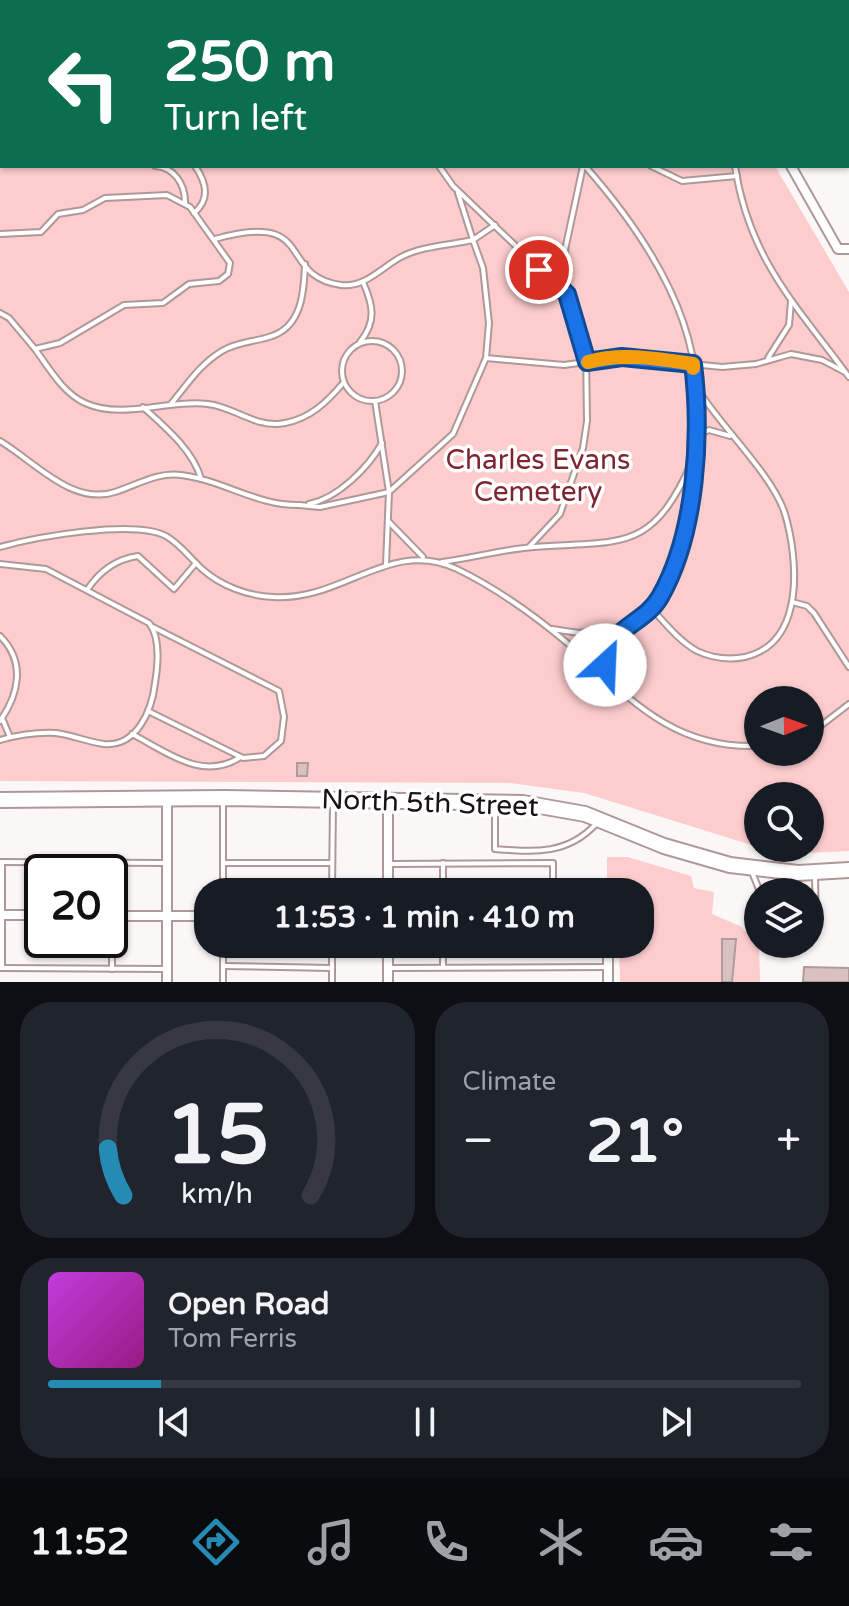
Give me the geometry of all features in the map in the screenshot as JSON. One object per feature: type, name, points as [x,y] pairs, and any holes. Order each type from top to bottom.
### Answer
[{"type":"main road","name":"North 5th Street","points":[[0,800],[224,798],[495,802],[553,807],[601,820],[689,855],[751,868],[815,873],[849,870]]},
{"type":"street","points":[[792,168],[838,249],[849,249]]},
{"type":"street","points":[[167,798],[167,982]]},
{"type":"street","points":[[388,802],[388,878]]},
{"type":"street","points":[[1,915],[24,915]]},
{"type":"street","points":[[128,916],[194,916]]},
{"type":"street","points":[[388,958],[388,982]]},
{"type":"street","points":[[608,958],[608,982]]},
{"type":"lane","points":[[165,168],[181,181],[185,203]]},
{"type":"lane","points":[[194,213],[203,205],[206,190],[196,168]]},
{"type":"lane","points":[[440,168],[457,190],[567,294]]},
{"type":"lane","points":[[529,547],[560,514],[579,462],[587,421],[587,362],[567,294],[565,242],[584,168]]},
{"type":"lane","points":[[586,168],[626,217],[656,265],[675,306],[693,364],[696,386],[693,460],[681,547],[652,609],[628,625],[608,647],[605,665],[608,681]]},
{"type":"lane","points":[[655,168],[682,181],[737,176]]},
{"type":"lane","points":[[735,168],[750,230],[771,272],[847,375]]},
{"type":"lane","points":[[0,441],[61,483],[91,494],[110,493],[165,475],[201,480],[264,502],[320,507],[389,492],[453,434],[486,358],[489,323],[483,268],[457,190]]},
{"type":"lane","points":[[0,234],[41,232],[58,214],[83,210],[113,196],[167,195],[185,203],[230,263],[230,270],[223,279],[189,284],[163,303],[124,305],[60,343],[35,349]]},
{"type":"lane","points":[[215,239],[247,230],[268,230],[286,239],[305,264],[324,280],[341,285],[363,282],[404,255],[473,240],[495,225]]},
{"type":"lane","points":[[170,405],[213,356],[243,342],[271,337],[288,325],[303,295],[305,264]]},
{"type":"lane","points":[[360,342],[370,340],[386,344],[402,364],[399,385],[385,398],[375,401],[357,397],[344,382],[343,361],[370,327],[374,310],[363,282]]},
{"type":"lane","points":[[767,360],[789,325],[790,300]]},
{"type":"lane","points":[[0,313],[9,318],[79,400],[109,408],[214,405],[254,421],[284,424],[318,409],[344,382]]},
{"type":"lane","points":[[486,358],[564,365],[622,357],[734,367],[781,355],[798,355],[822,360],[847,375]]},
{"type":"lane","points":[[652,609],[697,650],[733,659],[751,655],[773,641],[785,624],[792,602],[794,558],[784,511],[776,494],[696,386]]},
{"type":"lane","points":[[375,401],[389,492],[386,565]]},
{"type":"lane","points":[[143,407],[167,429],[195,465],[201,480]]},
{"type":"lane","points":[[694,437],[713,430],[732,437]]},
{"type":"lane","points":[[299,505],[316,503],[342,488],[369,462],[382,443]]},
{"type":"lane","points":[[441,562],[529,547],[613,542],[635,535],[667,512],[693,460]]},
{"type":"lane","points":[[389,522],[424,558]]},
{"type":"lane","points":[[0,547],[32,539],[141,528],[170,539],[213,577],[245,593],[284,598],[313,593],[386,565],[424,558],[441,562],[497,592],[548,628],[645,714],[677,730],[744,744]]},
{"type":"lane","points":[[87,590],[95,578],[122,558],[138,556],[174,589],[196,563]]},
{"type":"lane","points":[[0,564],[46,569],[279,691],[284,717],[281,741],[264,756],[240,757],[148,711]]},
{"type":"lane","points":[[792,602],[807,606],[814,613],[849,667]]},
{"type":"lane","points":[[548,628],[579,633],[628,625]]},
{"type":"lane","points":[[0,740],[48,733],[107,744],[132,734],[148,711],[157,670],[152,626]]},
{"type":"lane","points":[[0,636],[15,659],[18,678],[15,694],[1,720],[10,737]]},
{"type":"lane","points":[[824,723],[849,704]]},
{"type":"lane","points":[[132,734],[204,769],[228,765],[240,757]]},
{"type":"lane","points":[[223,878],[224,798]]},
{"type":"lane","points":[[332,878],[333,799]]},
{"type":"lane","points":[[495,802],[495,849],[561,849],[586,835],[601,820]]},
{"type":"lane","points":[[167,863],[1,862],[1,968],[167,969]]},
{"type":"lane","points":[[223,863],[332,863]]},
{"type":"lane","points":[[443,863],[443,878]]},
{"type":"lane","points":[[388,864],[553,863],[553,878]]},
{"type":"lane","points":[[751,868],[755,878]]},
{"type":"lane","points":[[815,873],[815,878]]},
{"type":"lane","points":[[112,958],[112,969]]},
{"type":"lane","points":[[223,958],[223,982]]},
{"type":"lane","points":[[332,958],[332,982]]},
{"type":"lane","points":[[443,958],[443,967]]},
{"type":"lane","points":[[223,966],[332,968]]},
{"type":"lane","points":[[388,968],[608,967]]},
{"type":"green space","name":"Charles Evans Cemetery","points":[[0,168],[776,168],[849,292],[849,851],[824,852],[824,782],[744,782],[744,843],[584,793],[510,783],[0,781]]},
{"type":"green space","points":[[607,857],[628,857],[691,876],[694,888],[714,892],[712,914],[744,930],[744,958],[759,958],[760,982],[620,982],[619,958],[654,958],[654,878],[607,878]]},
{"type":"building","points":[[297,763],[308,763],[307,776],[297,776]]},
{"type":"building","points":[[722,939],[736,939],[732,982],[722,982]]},
{"type":"building","points":[[804,967],[849,968],[849,982],[803,982]]},
{"type":"slow traffic","points":[[588,362],[622,357],[693,364],[693,368]]},
{"type":"route","points":[[539,270],[567,294],[570,314],[587,362],[622,357],[693,364],[696,386],[692,479],[681,547],[658,602],[610,643],[605,665]]}]
